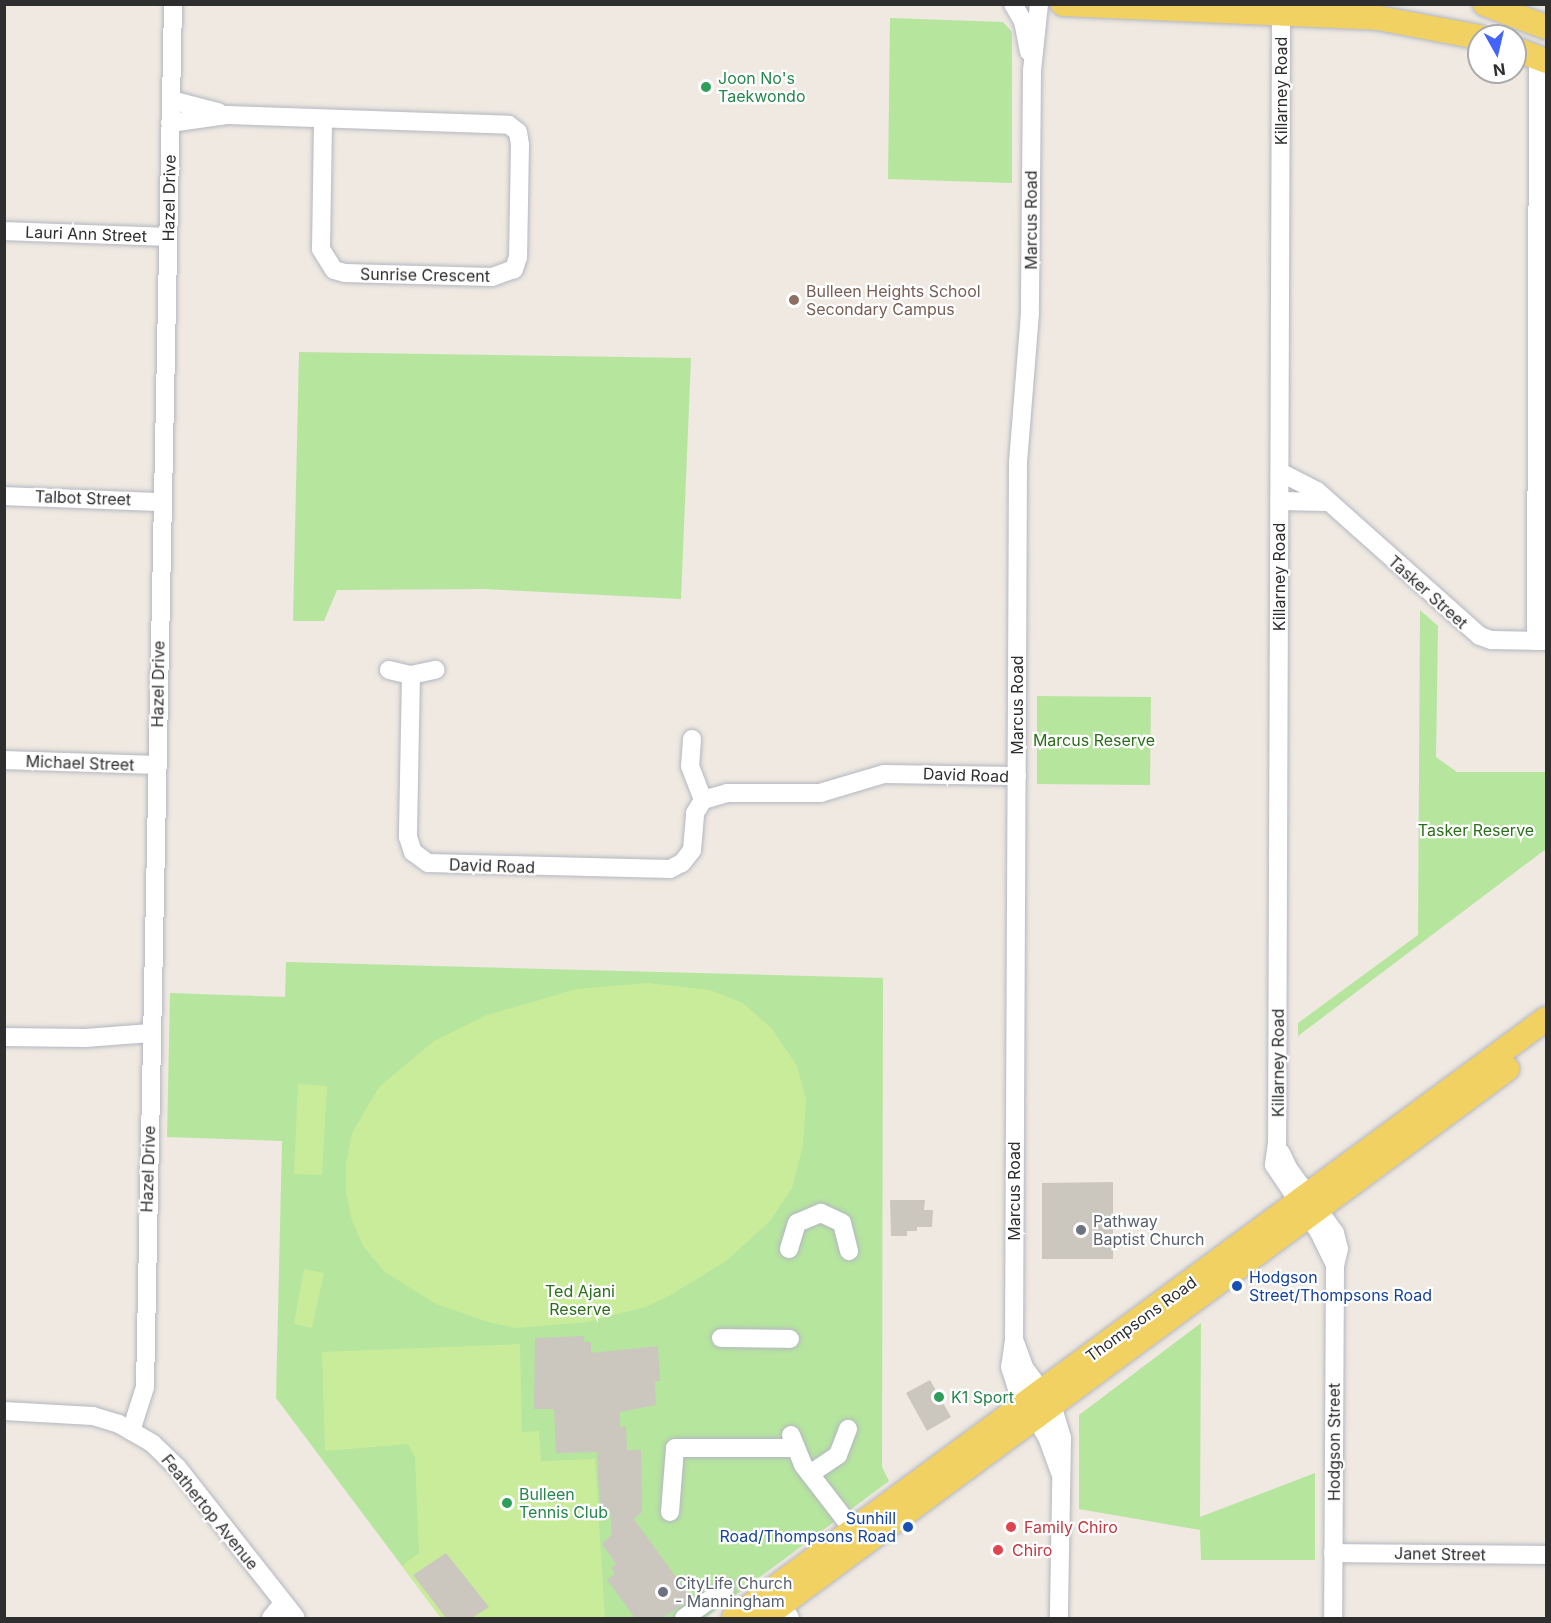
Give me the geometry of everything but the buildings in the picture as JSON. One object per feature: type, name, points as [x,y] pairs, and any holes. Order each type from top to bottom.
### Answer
[{"type":"main road","points":[[1063,4],[1378,18],[1467,35]]},
{"type":"main road","points":[[1485,4],[1546,27]]},
{"type":"main road","points":[[1527,54],[1542,60]]},
{"type":"main road","name":"Thompsons Road","points":[[1308,1206],[1546,1018]]},
{"type":"main road","name":"Thompsons Road","points":[[763,1612],[858,1537],[1308,1206],[1546,1039]]},
{"type":"street","name":"Hazel Drive","points":[[125,1427],[143,1363],[173,4]]},
{"type":"street","name":"Marcus Road","points":[[1013,4],[1027,31],[1032,71]]},
{"type":"street","name":"Marcus Road","points":[[1039,4],[1032,71],[1030,313],[1017,483],[1014,1340],[1040,1404],[1060,1473],[1059,1618]]},
{"type":"street","name":"Killarney Road","points":[[1281,12],[1276,1172],[1308,1206]]},
{"type":"street","points":[[1541,641],[1542,60]]},
{"type":"street","name":"Sunrise Crescent","points":[[171,100],[228,115]]},
{"type":"street","name":"Sunrise Crescent","points":[[170,123],[228,115],[502,124],[515,128],[520,145],[518,257],[514,269],[492,277],[345,273],[334,270],[321,249],[323,119]]},
{"type":"street","name":"Lauri Ann Street","points":[[4,231],[168,237]]},
{"type":"street","name":"Tasker Street","points":[[1280,472],[1307,483],[1480,636],[1491,640],[1541,641]]},
{"type":"street","name":"Talbot Street","points":[[4,496],[162,502]]},
{"type":"street","points":[[1280,501],[1327,502]]},
{"type":"street","points":[[389,670],[411,675],[435,670]]},
{"type":"street","name":"David Road","points":[[411,675],[408,837],[413,852],[428,863],[670,869],[682,863],[692,850],[695,813],[703,800],[727,793],[820,794],[884,774],[1017,776]]},
{"type":"street","points":[[692,739],[690,766],[703,800]]},
{"type":"street","name":"Michael Street","points":[[4,760],[156,765]]},
{"type":"street","points":[[4,1037],[151,1040]]},
{"type":"street","name":"Hodgson Street","points":[[1308,1206],[1338,1241],[1335,1265],[1333,1618]]},
{"type":"street","points":[[789,1249],[797,1223],[821,1214],[842,1223],[849,1251]]},
{"type":"street","points":[[721,1338],[790,1339]]},
{"type":"street","name":"Feathertop Avenue","points":[[4,1411],[77,1414],[125,1427],[153,1444],[177,1467],[291,1614]]},
{"type":"street","points":[[810,1474],[838,1455],[848,1429]]},
{"type":"street","points":[[670,1512],[675,1449],[793,1442],[810,1474],[858,1537]]},
{"type":"street","name":"Janet Street","points":[[1333,1553],[1546,1555]]},
{"type":"street","points":[[684,1618],[723,1586],[763,1612]]},
{"type":"street","points":[[271,1618],[291,1614]]},
{"type":"green space","points":[[890,18],[1003,22],[1012,32],[1012,183],[888,179]]},
{"type":"green space","points":[[299,352],[691,358],[681,599],[483,589],[337,590],[324,621],[293,621]]},
{"type":"green space","name":"Tasker Reserve","points":[[1420,610],[1438,626],[1436,757],[1457,772],[1546,772],[1546,849],[1298,1036],[1298,1023],[1418,935]]},
{"type":"green space","name":"Marcus Reserve","points":[[1037,696],[1151,697],[1150,785],[1037,784]]},
{"type":"green space","name":"Ted Ajani Reserve","points":[[286,962],[883,978],[882,1467],[889,1481],[705,1618],[441,1618],[276,1398],[282,1141],[167,1137],[170,993],[285,997]]},
{"type":"green space","points":[[648,983],[710,990],[743,1003],[772,1029],[797,1066],[806,1100],[803,1146],[792,1188],[770,1221],[726,1261],[669,1296],[645,1307],[587,1322],[516,1328],[488,1322],[436,1304],[385,1272],[363,1246],[352,1220],[346,1192],[346,1164],[352,1133],[379,1087],[434,1041],[487,1015],[577,989]]},
{"type":"green space","points":[[298,1084],[327,1086],[322,1175],[294,1174]]},
{"type":"green space","points":[[304,1269],[324,1273],[312,1328],[294,1324]]},
{"type":"green space","points":[[1201,1323],[1200,1517],[1315,1473],[1315,1560],[1201,1560],[1200,1530],[1079,1509],[1079,1415]]},
{"type":"green space","name":"Bulleen Tennis Club","points":[[520,1344],[522,1432],[539,1431],[541,1461],[595,1459],[605,1618],[441,1618],[402,1566],[419,1553],[415,1457],[408,1444],[325,1451],[322,1352]]},
{"type":"place","name":"Joon No's Taekwondo","points":[[706,87]]},
{"type":"place","name":"Bulleen Heights School Secondary Campus","points":[[794,300]]},
{"type":"place","name":"Pathway Baptist Church","points":[[1081,1230]]},
{"type":"place","name":"Hodgson Street/Thompsons Road","points":[[1237,1286]]},
{"type":"place","name":"K1 Sport","points":[[939,1397]]},
{"type":"place","name":"Bulleen Tennis Club","points":[[507,1503]]},
{"type":"place","name":"Sunhill Road/Thompsons Road","points":[[908,1527]]},
{"type":"place","name":"Family Chiro","points":[[1011,1527]]},
{"type":"place","name":"Chiro","points":[[998,1550]]},
{"type":"place","name":"CityLife Church - Manningham","points":[[663,1592]]}]
